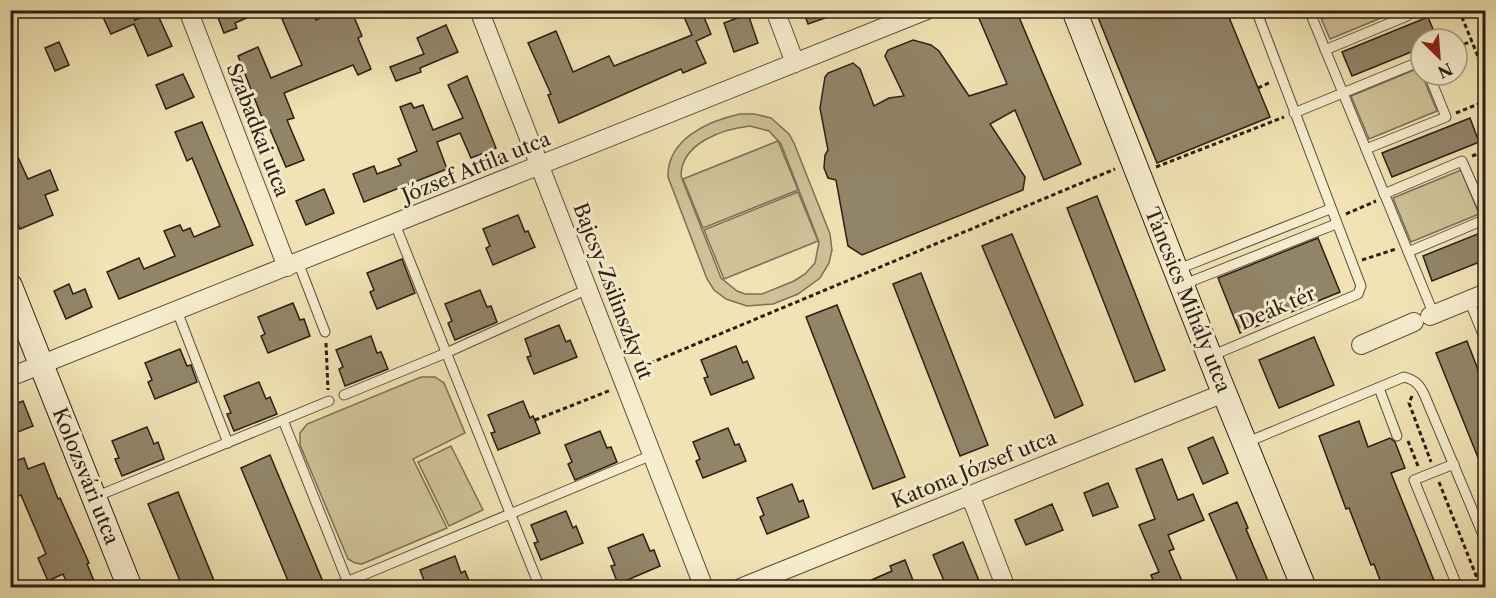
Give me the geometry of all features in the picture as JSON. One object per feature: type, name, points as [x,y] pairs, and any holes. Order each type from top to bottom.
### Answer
[{"type":"street","name":"Szabadkai utca","points":[[188,10],[293,264]]},
{"type":"street","name":"Bajcsy-Zsilinszky út","points":[[478,10],[704,588]]},
{"type":"street","points":[[775,10],[795,63]]},
{"type":"street","name":"József Attila utca","points":[[10,377],[927,10]]},
{"type":"street","name":"Táncsics Mihály utca","points":[[1074,10],[1144,165],[1179,278],[1304,588]]},
{"type":"street","name":"Kolozsvári utca","points":[[10,286],[130,588]]},
{"type":"street","points":[[1361,345],[1477,297]]},
{"type":"street","name":"Katona József utca","points":[[740,588],[1224,393]]},
{"type":"street","points":[[970,495],[1006,588]]},
{"type":"lane","points":[[1256,10],[1351,264]]},
{"type":"lane","points":[[1309,10],[1407,249],[1426,318]]},
{"type":"lane","points":[[1325,50],[1407,15],[1404,10]]},
{"type":"lane","points":[[1294,113],[1409,66]]},
{"type":"lane","points":[[1366,149],[1446,117],[1434,87]]},
{"type":"lane","points":[[1385,195],[1462,161],[1485,218],[1407,249]]},
{"type":"lane","points":[[1179,278],[1330,209]]},
{"type":"lane","points":[[1179,278],[1335,222]]},
{"type":"lane","points":[[395,224],[540,588]]},
{"type":"lane","points":[[293,264],[325,332]]},
{"type":"lane","name":"Deák tér","points":[[1210,356],[1358,294],[1360,286],[1351,264]]},
{"type":"lane","points":[[344,395],[446,353],[588,289]]},
{"type":"lane","points":[[1477,297],[1485,342]]},
{"type":"lane","points":[[177,311],[228,443]]},
{"type":"lane","points":[[1245,443],[1404,377],[1419,384],[1485,542]]},
{"type":"lane","points":[[1378,388],[1397,436]]},
{"type":"lane","points":[[94,497],[329,401]]},
{"type":"lane","points":[[283,420],[348,584]]},
{"type":"lane","points":[[332,588],[348,584],[399,560],[652,455]]},
{"type":"lane","points":[[1454,464],[1414,480],[1458,588]]},
{"type":"lane","points":[[394,550],[399,560]]},
{"type":"path","points":[[1460,10],[1485,76]]},
{"type":"path","points":[[1446,117],[1485,101]]},
{"type":"path","points":[[535,420],[623,380],[1144,165],[1294,113]]},
{"type":"path","points":[[1335,222],[1385,195]]},
{"type":"path","points":[[1351,264],[1407,249]]},
{"type":"path","points":[[325,332],[329,401]]},
{"type":"path","points":[[1419,384],[1409,403],[1481,588]]},
{"type":"path","points":[[1397,436],[1406,437],[1423,477]]},
{"type":"shaded area","points":[[1398,10],[1330,39],[1318,11]]},
{"type":"shaded area","points":[[1409,72],[1409,87],[1427,87],[1437,111],[1369,139],[1351,96]]},
{"type":"shaded area","points":[[754,114],[771,118],[789,134],[830,234],[832,250],[829,263],[820,278],[798,294],[773,304],[747,306],[726,299],[714,290],[707,279],[668,177],[669,164],[674,152],[682,142],[703,127],[728,117]],"holes":[[[750,126],[769,131],[781,144],[819,242],[815,263],[805,274],[762,294],[745,294],[737,291],[721,278],[681,176],[683,164],[688,155],[696,146],[716,134]]]},
{"type":"shaded area","points":[[778,141],[798,190],[703,228],[683,179]]},
{"type":"shaded area","points":[[1461,170],[1479,214],[1411,242],[1393,198]]},
{"type":"shaded area","points":[[798,192],[818,241],[724,279],[704,230]]},
{"type":"shaded area","points":[[421,377],[435,377],[444,383],[465,433],[413,459],[447,528],[362,564],[355,563],[348,559],[300,445],[300,433],[307,424]]},
{"type":"shaded area","points":[[451,446],[483,510],[449,526],[418,462]]},
{"type":"building","points":[[111,10],[130,10],[135,20],[156,11],[172,46],[148,56],[134,24],[111,34],[102,15]]},
{"type":"building","points":[[215,10],[263,11],[235,23],[237,28],[224,33]]},
{"type":"building","points":[[302,10],[312,10],[316,20],[338,10],[351,10],[362,36],[358,38],[371,69],[358,75],[353,65],[284,93],[294,118],[287,120],[304,160],[286,167],[269,127],[266,128],[238,56],[258,47],[271,78],[302,65],[282,19]]},
{"type":"building","points":[[681,10],[701,10],[711,34],[696,41],[706,63],[683,73],[681,69],[559,123],[548,95],[551,94],[528,43],[556,31],[573,72],[609,56],[614,66],[692,35]]},
{"type":"building","points":[[803,10],[842,10],[842,12],[808,24]]},
{"type":"building","points":[[991,10],[1016,10],[1081,164],[1044,180],[1015,110],[990,124],[1025,177],[1023,190],[862,255],[848,246],[836,180],[828,178],[824,168],[825,155],[828,150],[820,108],[825,77],[828,73],[853,63],[860,69],[874,106],[889,98],[904,96],[885,56],[888,50],[913,40],[931,45],[939,51],[969,96],[1007,84],[978,16]]},
{"type":"building","points":[[1095,10],[1226,10],[1270,117],[1157,163]]},
{"type":"building","points":[[748,14],[758,43],[734,52],[724,23]]},
{"type":"building","points":[[1428,17],[1432,27],[1409,27],[1409,53],[1352,76],[1342,52]]},
{"type":"building","points":[[446,25],[458,52],[420,68],[421,72],[396,81],[390,67],[424,54],[417,38]]},
{"type":"building","points":[[59,42],[69,65],[55,71],[45,48]]},
{"type":"building","points":[[183,74],[194,97],[166,109],[156,85]]},
{"type":"building","points":[[467,76],[496,148],[471,158],[460,133],[437,142],[447,169],[364,202],[353,174],[374,166],[377,174],[401,165],[398,159],[417,151],[400,107],[411,103],[414,108],[423,105],[433,130],[463,118],[448,85]]},
{"type":"building","points":[[1470,118],[1479,142],[1392,177],[1382,153]]},
{"type":"building","points":[[202,122],[253,245],[119,299],[107,272],[139,258],[144,269],[175,256],[164,231],[180,225],[183,231],[190,228],[194,237],[220,226],[192,158],[187,161],[175,132]]},
{"type":"building","points":[[10,140],[28,179],[50,170],[58,190],[45,195],[53,215],[20,229],[10,205]]},
{"type":"building","points":[[324,189],[334,213],[306,225],[296,201]]},
{"type":"building","points":[[1097,196],[1165,370],[1135,382],[1067,208]]},
{"type":"building","points":[[518,215],[535,247],[493,265],[486,248],[490,246],[483,229]]},
{"type":"building","points":[[1485,231],[1485,260],[1432,281],[1423,256]]},
{"type":"building","points":[[1012,234],[1083,405],[1055,418],[982,246]]},
{"type":"building","points":[[1318,238],[1340,292],[1240,333],[1218,278]]},
{"type":"building","points":[[402,259],[415,293],[377,309],[370,292],[374,290],[367,273]]},
{"type":"building","points":[[921,273],[988,445],[960,456],[893,284]]},
{"type":"building","points":[[69,284],[73,294],[85,289],[92,307],[66,319],[54,291]]},
{"type":"building","points":[[480,290],[487,307],[491,306],[497,322],[455,340],[448,323],[452,321],[445,304]]},
{"type":"building","points":[[293,303],[300,320],[304,319],[310,336],[268,353],[261,336],[265,334],[258,317]]},
{"type":"building","points":[[837,305],[905,477],[873,489],[806,317]]},
{"type":"building","points":[[559,325],[566,342],[570,340],[577,357],[534,374],[527,357],[531,356],[525,339]]},
{"type":"building","points":[[371,336],[377,353],[381,352],[388,369],[345,386],[339,369],[343,367],[336,350]]},
{"type":"building","points":[[1314,337],[1334,385],[1279,408],[1259,360]]},
{"type":"building","points":[[1467,341],[1485,388],[1485,475],[1436,353]]},
{"type":"building","points":[[736,346],[743,363],[747,361],[754,378],[711,395],[704,378],[708,377],[701,360]]},
{"type":"building","points":[[180,349],[187,366],[191,365],[197,382],[155,399],[148,382],[152,380],[145,363]]},
{"type":"building","points":[[259,382],[266,399],[270,397],[277,414],[234,431],[227,414],[231,413],[224,396]]},
{"type":"building","points":[[23,401],[33,426],[10,435],[10,406]]},
{"type":"building","points":[[523,401],[540,433],[498,450],[491,433],[495,432],[488,415]]},
{"type":"building","points":[[1359,421],[1368,447],[1390,438],[1395,442],[1405,468],[1391,473],[1437,588],[1383,588],[1374,564],[1371,565],[1349,508],[1346,509],[1319,436]]},
{"type":"building","points":[[147,427],[154,444],[158,442],[164,459],[122,476],[115,459],[119,458],[112,441]]},
{"type":"building","points":[[728,428],[735,445],[739,444],[746,461],[703,478],[696,461],[700,459],[693,442]]},
{"type":"building","points":[[600,431],[607,448],[611,447],[617,462],[575,480],[568,464],[572,462],[565,445]]},
{"type":"building","points":[[1213,437],[1228,473],[1203,484],[1188,448]]},
{"type":"building","points":[[270,455],[323,582],[311,588],[291,588],[241,468]]},
{"type":"building","points":[[24,458],[28,469],[44,463],[58,499],[60,498],[89,563],[87,564],[97,588],[69,588],[63,574],[48,581],[38,558],[46,554],[21,495],[10,499],[10,463]]},
{"type":"building","points":[[1162,459],[1178,500],[1193,494],[1204,520],[1168,535],[1174,549],[1169,551],[1185,588],[1156,588],[1151,575],[1159,572],[1139,525],[1155,519],[1136,469]]},
{"type":"building","points":[[1108,483],[1118,507],[1093,516],[1084,493]]},
{"type":"building","points":[[792,484],[799,502],[803,500],[809,517],[767,534],[760,517],[764,515],[757,498]]},
{"type":"building","points":[[178,492],[217,588],[183,588],[148,504]]},
{"type":"building","points":[[1237,502],[1271,588],[1241,588],[1209,514]]},
{"type":"building","points":[[1052,504],[1063,530],[1026,545],[1015,520]]},
{"type":"building","points":[[566,511],[583,543],[541,560],[534,543],[538,542],[531,525]]},
{"type":"building","points":[[643,534],[650,551],[654,550],[660,566],[618,584],[611,566],[615,565],[608,548]]},
{"type":"building","points":[[963,542],[982,588],[947,588],[933,555]]},
{"type":"building","points":[[455,556],[461,573],[465,571],[472,588],[427,588],[420,570]]},
{"type":"building","points":[[905,560],[916,588],[853,588],[892,571],[890,566]]}]
